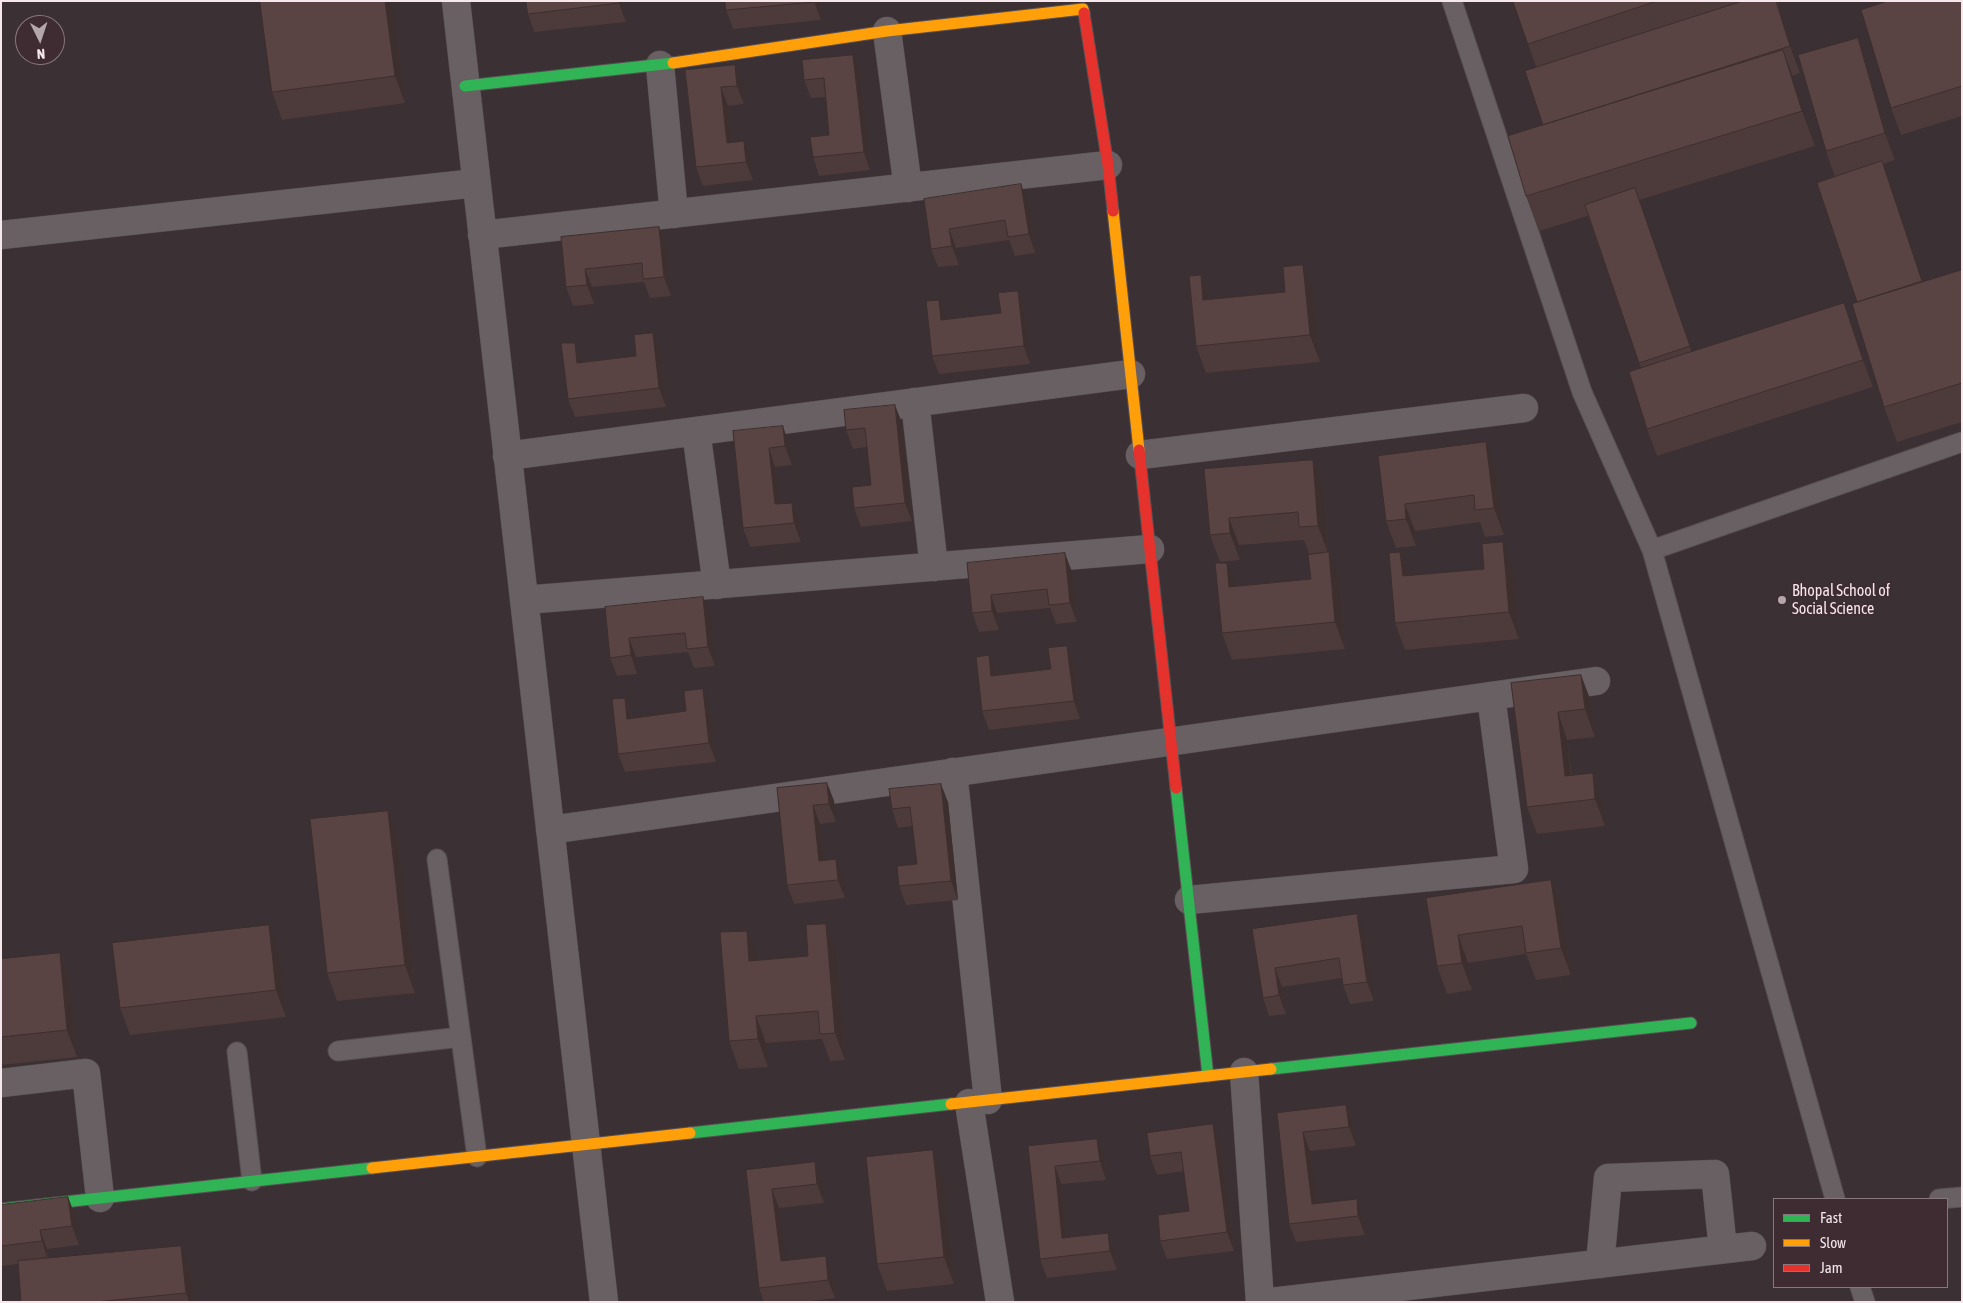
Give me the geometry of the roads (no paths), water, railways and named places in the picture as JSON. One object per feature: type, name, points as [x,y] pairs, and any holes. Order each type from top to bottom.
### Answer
[{"type":"street","points":[[456,1],[604,1302]]},
{"type":"street","points":[[465,86],[660,65],[888,31],[1083,9],[1108,165],[1208,1076]]},
{"type":"street","points":[[888,31],[908,188]]},
{"type":"street","points":[[660,65],[674,214]]},
{"type":"street","points":[[482,235],[1108,165]]},
{"type":"street","points":[[1,236],[476,184]]},
{"type":"street","points":[[508,456],[1131,374]]},
{"type":"street","points":[[914,402],[934,567]]},
{"type":"street","points":[[1140,455],[1524,408]]},
{"type":"street","points":[[696,430],[716,584]]},
{"type":"street","points":[[524,600],[1150,549]]},
{"type":"street","points":[[550,830],[1596,681]]},
{"type":"street","points":[[1189,900],[1514,869],[1491,696]]},
{"type":"street","points":[[953,772],[978,1101],[1000,1302]]},
{"type":"street","points":[[1,1209],[1691,1023]]},
{"type":"street","points":[[1,1083],[86,1072],[100,1198]]},
{"type":"street","points":[[1244,1072],[1260,1302]]},
{"type":"street","points":[[1600,1264],[1608,1178],[1715,1174],[1723,1250]]},
{"type":"street","points":[[1271,1302],[1752,1246]]},
{"type":"lane","points":[[1452,1],[1582,392],[1652,550],[1835,1198]]},
{"type":"lane","points":[[1652,550],[1962,442]]},
{"type":"lane","points":[[437,859],[477,1157]]},
{"type":"lane","points":[[338,1051],[461,1037]]},
{"type":"lane","points":[[237,1052],[252,1181]]},
{"type":"lane","points":[[1948,1198],[1962,1197]]},
{"type":"lane","points":[[1860,1288],[1864,1302]]},
{"type":"place","name":"Bhopal School of Social Science","points":[[1782,600]]}]
